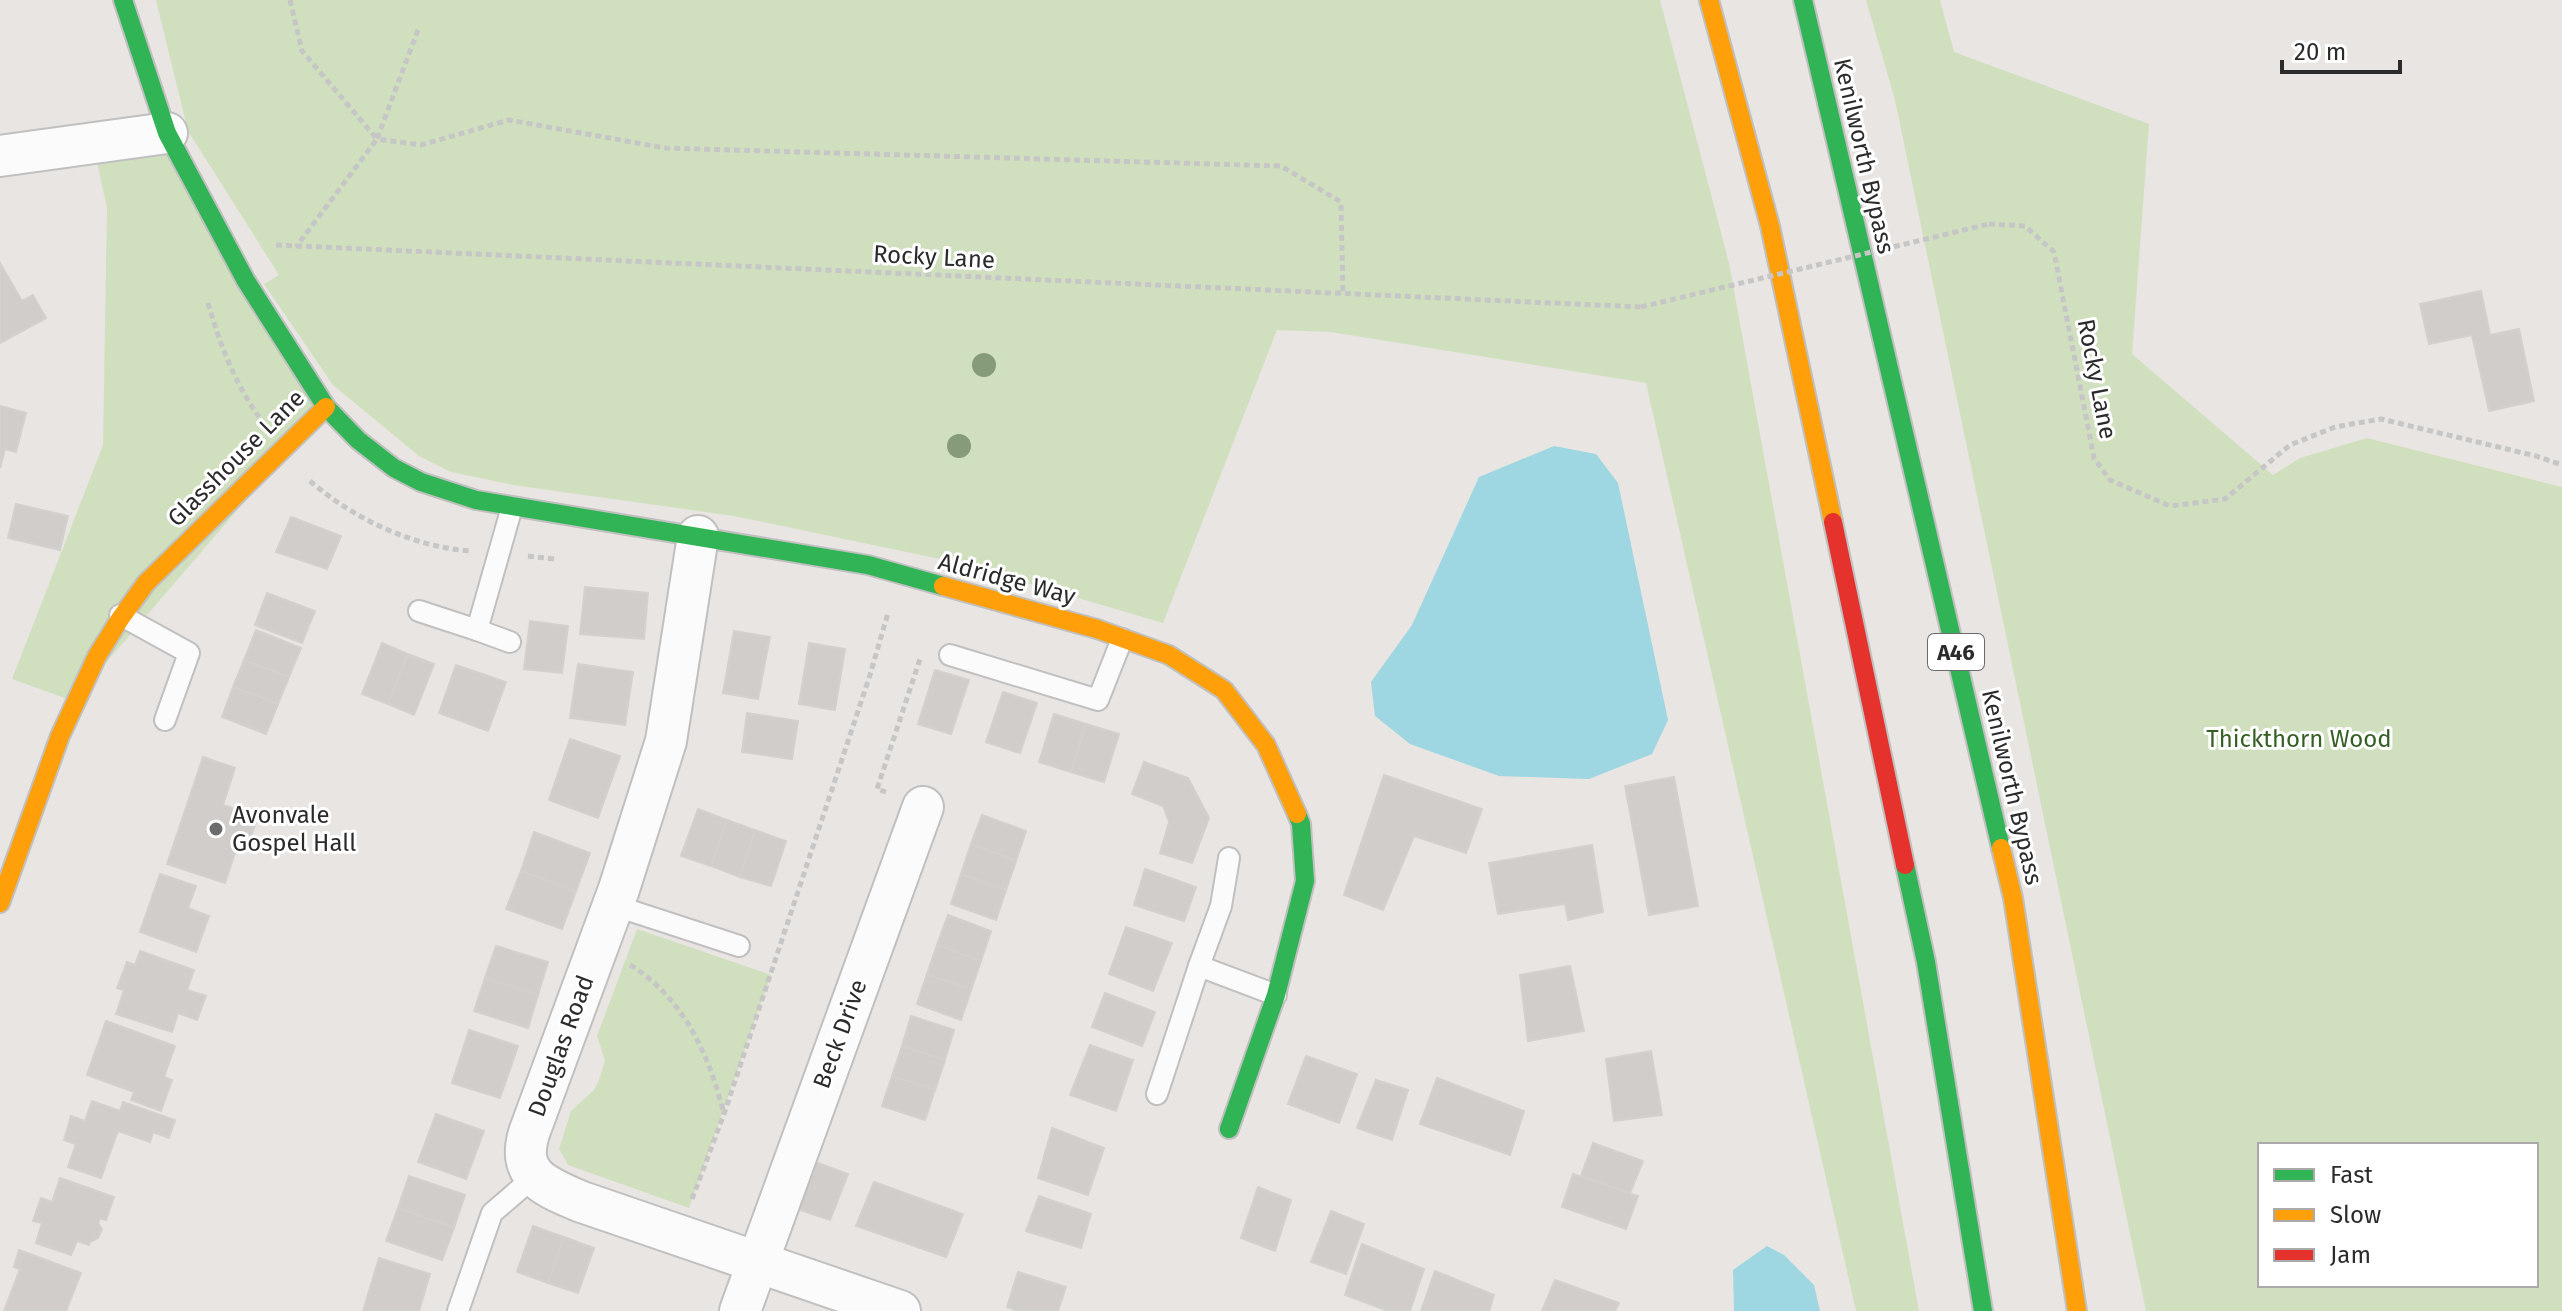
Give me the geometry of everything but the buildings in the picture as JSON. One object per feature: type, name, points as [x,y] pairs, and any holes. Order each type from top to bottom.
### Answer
[{"type":"main road","name":"Glasshouse Lane","points":[[0,903],[8,852],[63,722],[120,615],[146,583],[326,407],[246,281],[167,133],[123,0]]},
{"type":"main road","points":[[1709,0],[1770,226],[1923,947],[1983,1311]]},
{"type":"main road","name":"Kenilworth Bypass","points":[[1803,0],[2013,898],[2077,1311]]},
{"type":"main road","name":"Aldridge Way","points":[[326,407],[358,440],[394,468],[447,492],[512,507],[868,565],[1044,613],[1169,655],[1224,690],[1266,745],[1301,824],[1305,881],[1276,995],[1229,1129]]},
{"type":"street","points":[[0,156],[167,133]]},
{"type":"street","name":"Douglas Road","points":[[534,1177],[525,1160],[525,1146],[613,905],[666,741],[698,536]]},
{"type":"street","name":"Beck Drive","points":[[740,1311],[923,807]]},
{"type":"street","points":[[534,1177],[579,1201],[900,1311]]},
{"type":"lane","points":[[477,630],[512,507]]},
{"type":"lane","points":[[419,611],[510,642]]},
{"type":"lane","points":[[120,615],[189,653],[165,720]]},
{"type":"lane","points":[[950,655],[1098,700],[1122,639]]},
{"type":"lane","points":[[1157,1094],[1221,906],[1229,858]]},
{"type":"lane","points":[[613,905],[739,946]]},
{"type":"lane","points":[[1199,966],[1276,995]]},
{"type":"lane","points":[[458,1311],[492,1213],[534,1177]]},
{"type":"path","points":[[290,0],[302,51],[377,139],[421,145],[509,120],[665,148],[1281,166],[1341,202],[1343,294]]},
{"type":"path","points":[[296,247],[377,139],[418,30]]},
{"type":"path","name":"Rocky Lane","points":[[225,242],[1641,307],[1989,224],[2025,226],[2054,252],[2094,458],[2110,480],[2170,506],[2225,499],[2290,445],[2335,427],[2381,419],[2562,465]]},
{"type":"path","points":[[207,299],[222,351],[234,378],[282,450],[326,495],[397,534],[453,550],[558,559]]},
{"type":"path","points":[[679,1233],[724,1114],[891,612],[874,608]]},
{"type":"path","points":[[921,654],[877,789],[923,807]]},
{"type":"path","points":[[595,953],[625,962],[650,977],[673,1002],[694,1032],[714,1073],[724,1114]]},
{"type":"green space","points":[[156,0],[1660,0],[1729,263],[1919,1311],[1856,1311],[1646,383],[1331,332],[1277,330],[1163,623],[959,563],[734,516],[513,485],[451,472],[419,456],[333,385],[264,284],[279,275],[188,131]]},
{"type":"green space","name":"Thickthorn Wood","points":[[1866,0],[1940,0],[1954,52],[2149,124],[2132,354],[2273,475],[2300,458],[2367,438],[2562,487],[2562,1311],[2146,1311],[1895,100]]},
{"type":"green space","points":[[167,133],[326,407],[73,701],[12,679],[103,445],[107,208],[93,144]]},
{"type":"green space","points":[[637,929],[771,975],[689,1208],[568,1165],[559,1149],[571,1111],[594,1090],[599,1080],[605,1061],[597,1036]]},
{"type":"water","points":[[1554,446],[1596,454],[1618,483],[1668,720],[1652,754],[1589,779],[1499,776],[1410,744],[1375,716],[1371,682],[1412,625],[1479,477]]},
{"type":"water","points":[[1767,1246],[1784,1255],[1814,1285],[1820,1311],[1734,1311],[1733,1270]]},
{"type":"traffic: fast","points":[[123,0],[167,133],[246,281],[326,407],[358,440],[394,468],[421,482],[476,500],[868,565],[943,586]]},
{"type":"traffic: fast","points":[[1803,0],[2001,848]]},
{"type":"traffic: fast","points":[[1229,1129],[1276,995],[1305,881],[1301,824],[1297,814]]},
{"type":"traffic: fast","points":[[1905,865],[1926,962],[1983,1311]]},
{"type":"traffic: slow","points":[[1709,0],[1770,226],[1833,522]]},
{"type":"traffic: slow","points":[[0,903],[60,736],[97,656],[120,619],[146,583],[326,407]]},
{"type":"traffic: slow","points":[[943,586],[1097,629],[1169,655],[1224,690],[1266,745],[1297,814]]},
{"type":"traffic: slow","points":[[2001,848],[2013,898],[2077,1311]]},
{"type":"traffic: jam","points":[[1833,522],[1905,865]]},
{"type":"place","name":"Avonvale Gospel Hall","points":[[216,829]]}]
